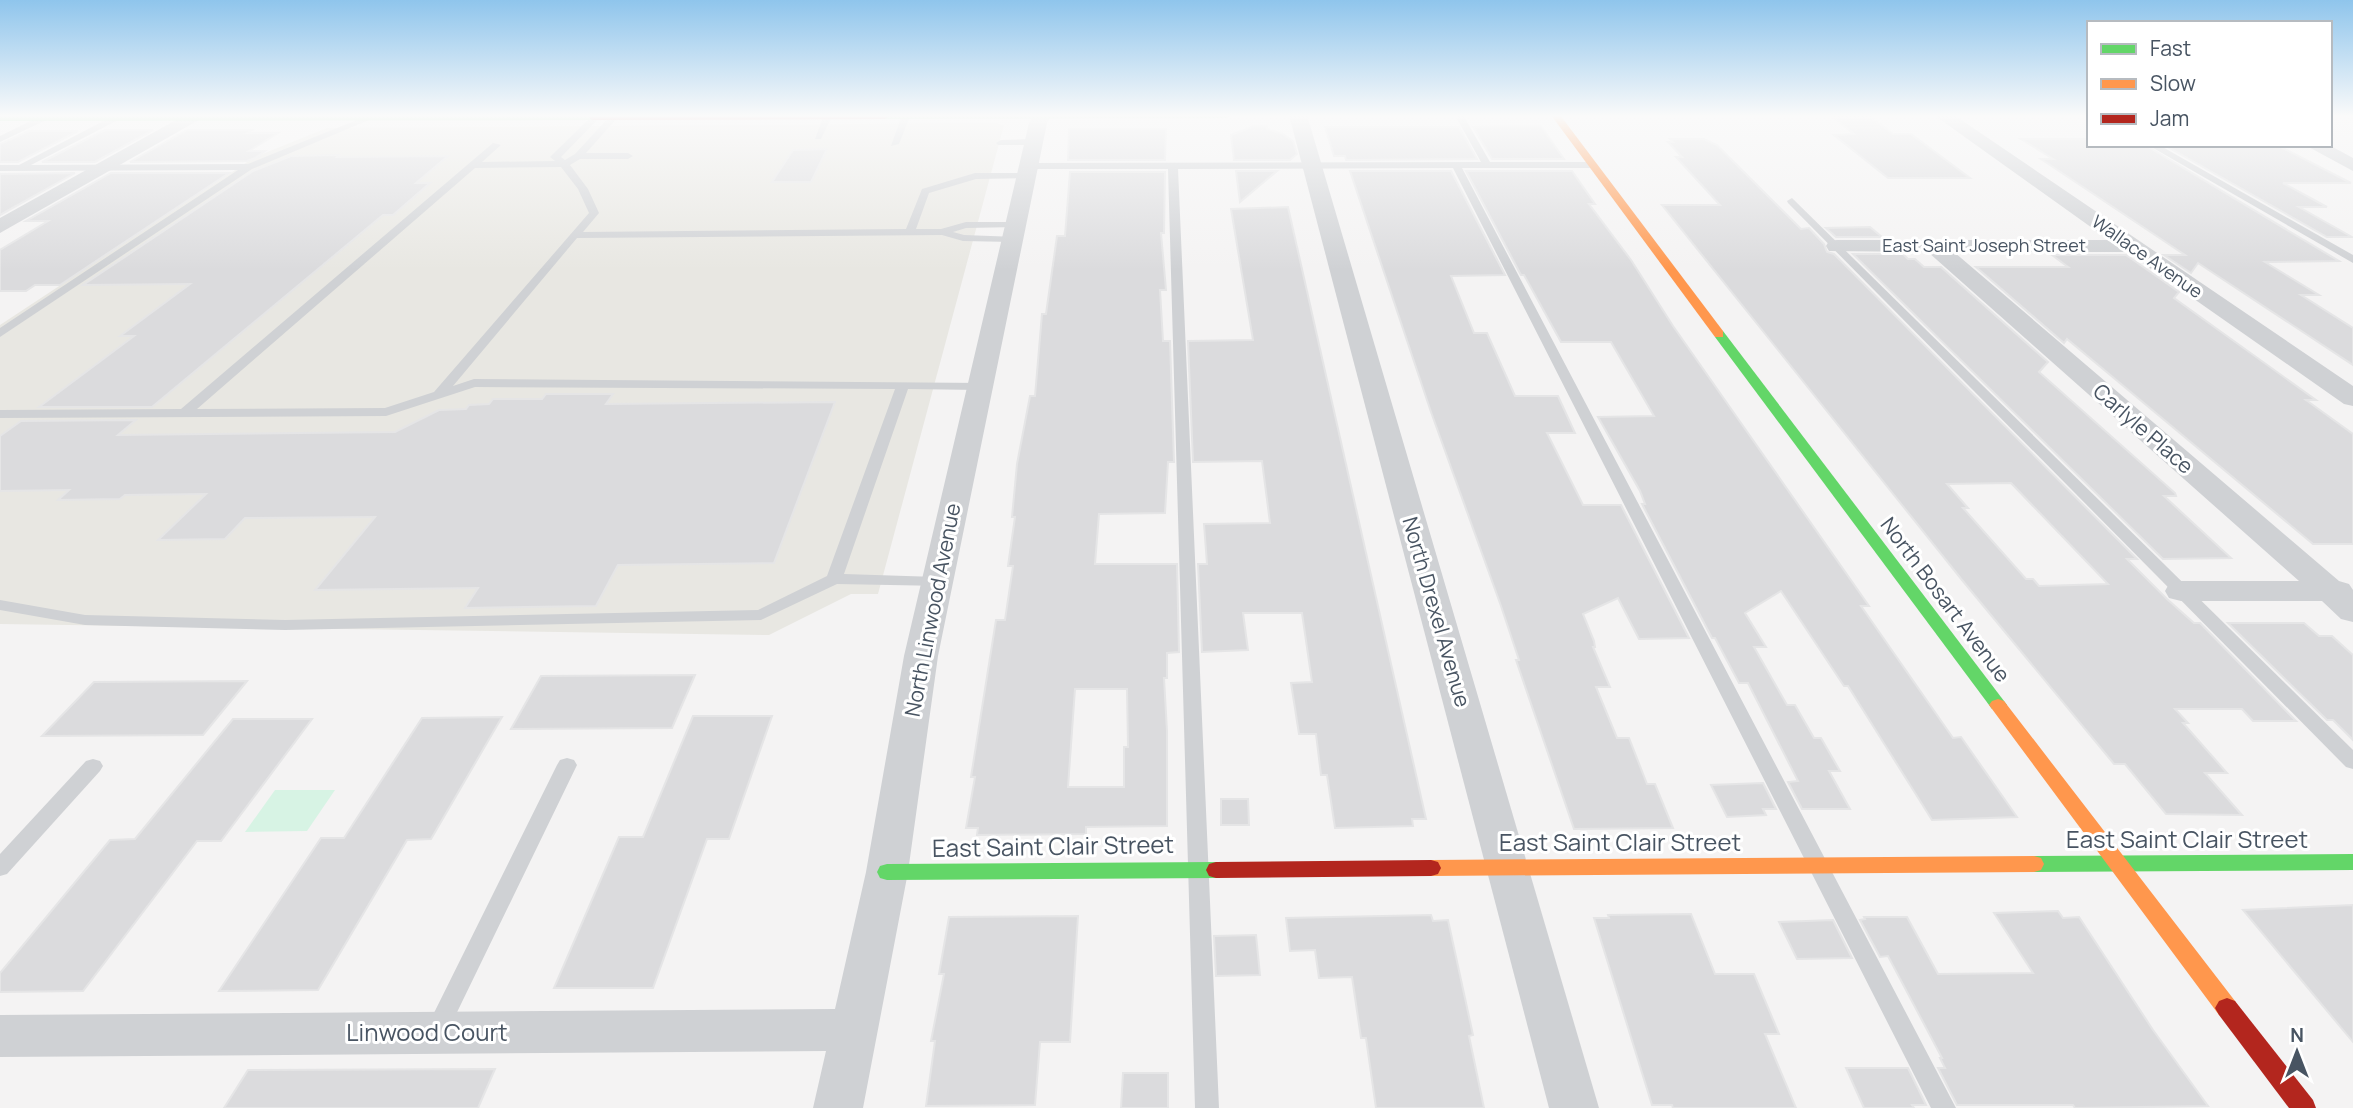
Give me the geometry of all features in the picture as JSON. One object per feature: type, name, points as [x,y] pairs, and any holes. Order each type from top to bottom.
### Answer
[{"type":"street","points":[[0,227],[105,167]]},
{"type":"street","name":"North Linwood Avenue","points":[[838,1108],[887,872],[919,663],[1029,167]]},
{"type":"street","name":"North Drexel Avenue","points":[[1311,167],[1574,1108]]},
{"type":"street","name":"North Bosart Avenue","points":[[1593,167],[2117,864],[2304,1108]]},
{"type":"street","name":"Wallace Avenue","points":[[2017,167],[2353,398]]},
{"type":"street","name":"East Saint Joseph Street","points":[[1837,246],[2132,246]]},
{"type":"street","name":"Carlyle Place","points":[[1933,246],[2345,598]]},
{"type":"street","points":[[2181,592],[2345,598]]},
{"type":"street","name":"East Saint Clair Street","points":[[887,872],[2353,862]]},
{"type":"street","name":"Linwood Court","points":[[0,1035],[855,1030]]},
{"type":"lane","points":[[0,168],[250,167]]},
{"type":"lane","points":[[0,333],[250,167]]},
{"type":"lane","points":[[184,413],[471,167]]},
{"type":"lane","points":[[439,395],[594,213],[588,197],[567,167]]},
{"type":"lane","points":[[910,232],[925,191],[975,176],[992,167]]},
{"type":"lane","points":[[1173,167],[1207,1108]]},
{"type":"lane","points":[[1457,167],[1944,1108]]},
{"type":"lane","points":[[2190,167],[2353,260]]},
{"type":"lane","points":[[1792,201],[2353,762]]},
{"type":"lane","points":[[574,235],[940,232],[963,238],[1014,232]]},
{"type":"lane","points":[[0,414],[386,412],[474,383],[981,386]]},
{"type":"lane","points":[[834,579],[903,386]]},
{"type":"lane","points":[[0,605],[85,620],[285,625],[761,615],[834,579],[937,582]]},
{"type":"lane","points":[[436,1032],[567,765]]},
{"type":"lane","points":[[0,868],[93,766]]},
{"type":"shaded area","points":[[240,167],[993,167],[878,594],[851,594],[769,635],[0,624],[0,325]]},
{"type":"green space","points":[[275,790],[335,790],[307,831],[245,832]]},
{"type":"building","points":[[264,167],[435,167],[416,183],[430,183],[393,215],[383,215],[152,407],[39,407],[134,336],[120,336],[190,284],[83,285],[253,171]]},
{"type":"building","points":[[782,167],[818,167],[811,182],[772,182]]},
{"type":"building","points":[[1685,167],[1739,167],[1801,229],[1809,228],[1824,244],[1827,252],[1834,254],[2137,559],[2127,559],[2194,623],[2200,623],[2296,721],[2253,721],[2242,709],[2175,709],[2188,723],[2183,723],[2227,773],[2205,773],[2242,815],[2166,814],[2125,764],[2114,764],[1962,580],[1662,205],[1720,205]],"holes":[[[2011,483],[2108,584],[2039,586],[2033,579],[2026,579],[1963,508],[1968,508],[1947,484]]]},
{"type":"building","points":[[1874,167],[1955,167],[1970,178],[1888,178]]},
{"type":"building","points":[[2053,167],[2181,167],[2339,261],[2265,262],[2319,295],[2301,295],[2353,328],[2353,365],[2198,263],[2191,273],[2164,255],[2185,255]]},
{"type":"building","points":[[2203,167],[2319,167],[2351,183],[2283,183],[2327,207],[2299,207],[2352,237],[2327,237]]},
{"type":"building","points":[[1236,171],[1277,171],[1240,202]]},
{"type":"building","points":[[1350,171],[1451,171],[1505,275],[1451,276],[1474,333],[1487,333],[1515,396],[1558,396],[1575,433],[1547,433],[1583,505],[1621,505],[1689,638],[1639,639],[1618,598],[1583,614],[1610,687],[1596,687],[1617,738],[1629,738],[1647,784],[1655,784],[1673,828],[1574,829],[1516,660],[1519,660],[1501,606],[1431,412]]},
{"type":"building","points":[[1466,171],[1572,171],[1595,204],[1589,204],[1631,260],[1673,326],[1869,606],[1861,606],[1953,738],[1961,737],[2017,817],[1932,820],[1848,686],[1844,686],[1781,591],[1745,613],[1766,647],[1754,647],[1787,705],[1795,705],[1814,738],[1821,738],[1840,771],[1829,771],[1850,809],[1802,809],[1788,782],[1798,781],[1748,683],[1739,683],[1715,638],[1712,638],[1642,504],[1645,504],[1640,491],[1598,417],[1654,416],[1611,342],[1561,342],[1524,275],[1521,275]]},
{"type":"building","points":[[1070,172],[1165,172],[1164,233],[1161,233],[1166,290],[1160,290],[1163,341],[1170,341],[1174,462],[1168,462],[1165,513],[1099,514],[1095,564],[1177,564],[1179,652],[1167,653],[1167,678],[1164,678],[1167,826],[1086,827],[1086,834],[977,835],[978,828],[966,828],[975,777],[971,777],[996,620],[1005,620],[1013,566],[1008,566],[1015,517],[1012,517],[1017,464],[1030,396],[1035,396],[1042,314],[1046,314],[1057,236],[1065,236]],"holes":[[[1075,689],[1127,689],[1128,747],[1124,747],[1124,787],[1068,787]]]},
{"type":"building","points":[[75,173],[0,215],[0,174]]},
{"type":"building","points":[[111,173],[229,173],[60,285],[35,285],[26,291],[0,291],[0,250],[48,221],[26,221]]},
{"type":"building","points":[[1288,207],[1426,819],[1412,819],[1413,826],[1335,828],[1327,775],[1321,775],[1316,734],[1299,734],[1291,683],[1312,682],[1302,613],[1243,613],[1248,650],[1202,652],[1198,564],[1207,564],[1204,524],[1270,523],[1262,461],[1193,462],[1188,341],[1253,340],[1231,209]]},
{"type":"building","points":[[1870,227],[1882,237],[1836,237],[1826,228]]},
{"type":"building","points":[[1853,254],[1903,254],[1924,267],[1941,267],[2048,362],[2039,372],[2175,493],[2176,496],[2164,496],[2231,558],[2163,559]]},
{"type":"building","points":[[2052,255],[2126,255],[2179,292],[2174,298],[2316,400],[2306,400],[2353,434],[2353,544],[2313,544],[2067,339],[2064,343],[1976,267],[2068,267]]},
{"type":"building","points":[[546,394],[613,394],[606,404],[835,402],[774,563],[618,565],[596,606],[465,608],[478,588],[315,590],[375,517],[245,518],[225,539],[158,540],[206,494],[125,495],[120,499],[58,500],[69,490],[0,491],[0,436],[21,421],[136,420],[118,435],[395,432],[439,410],[466,409],[469,405],[489,404],[493,399],[542,399]]},
{"type":"building","points":[[2228,623],[2304,623],[2319,636],[2332,636],[2353,655],[2353,740],[2333,720],[2327,720]]},
{"type":"building","points":[[695,675],[672,728],[511,729],[541,676]]},
{"type":"building","points":[[247,681],[203,735],[42,736],[94,682]]},
{"type":"building","points":[[693,716],[772,716],[729,839],[707,839],[653,988],[554,988],[619,837],[643,837]]},
{"type":"building","points":[[502,717],[431,839],[407,840],[318,990],[219,991],[321,838],[344,838],[422,718]]},
{"type":"building","points":[[233,719],[312,719],[221,841],[197,841],[83,991],[0,992],[0,973],[110,840],[135,839]]},
{"type":"building","points":[[1763,783],[1776,809],[1763,809],[1766,815],[1727,817],[1711,785]]},
{"type":"building","points":[[1221,799],[1248,799],[1249,825],[1221,825]]},
{"type":"building","points":[[2353,905],[2353,1042],[2243,910]]},
{"type":"building","points":[[2058,911],[2063,918],[2079,917],[2153,1030],[2208,1106],[2075,1108],[2073,1105],[1957,1105],[1938,1068],[1945,1068],[1942,1058],[1888,956],[1880,957],[1860,920],[1865,919],[1864,917],[1907,917],[1938,974],[2033,973],[1994,913]]},
{"type":"building","points":[[1691,914],[1715,974],[1754,974],[1779,1034],[1765,1034],[1796,1108],[1673,1108],[1672,1105],[1652,1105],[1594,918],[1609,918],[1608,915]]},
{"type":"building","points":[[1431,915],[1433,921],[1448,920],[1473,1035],[1469,1036],[1484,1108],[1376,1108],[1366,1038],[1361,1038],[1352,977],[1319,978],[1315,950],[1290,951],[1286,918]]},
{"type":"building","points":[[1078,916],[1070,1042],[1040,1042],[1035,1105],[926,1106],[935,1041],[931,1041],[944,974],[939,974],[949,917]]},
{"type":"building","points":[[1833,920],[1852,958],[1797,959],[1779,922]]},
{"type":"building","points":[[1256,935],[1260,975],[1216,976],[1214,936]]},
{"type":"building","points":[[1846,1068],[1908,1068],[1926,1105],[1912,1105],[1914,1108],[1864,1108]]},
{"type":"building","points":[[495,1069],[478,1108],[224,1108],[248,1070]]},
{"type":"building","points":[[1123,1073],[1168,1073],[1168,1108],[1121,1108]]},
{"type":"traffic: fast","points":[[1719,334],[1998,705]]},
{"type":"traffic: fast","points":[[2034,864],[2353,862]]},
{"type":"traffic: fast","points":[[887,872],[1216,870]]},
{"type":"traffic: slow","points":[[1594,167],[1719,334]]},
{"type":"traffic: slow","points":[[1998,705],[2227,1008]]},
{"type":"traffic: slow","points":[[1431,868],[2034,864]]},
{"type":"traffic: jam","points":[[1216,870],[1431,868]]},
{"type":"traffic: jam","points":[[2227,1008],[2304,1108]]}]
